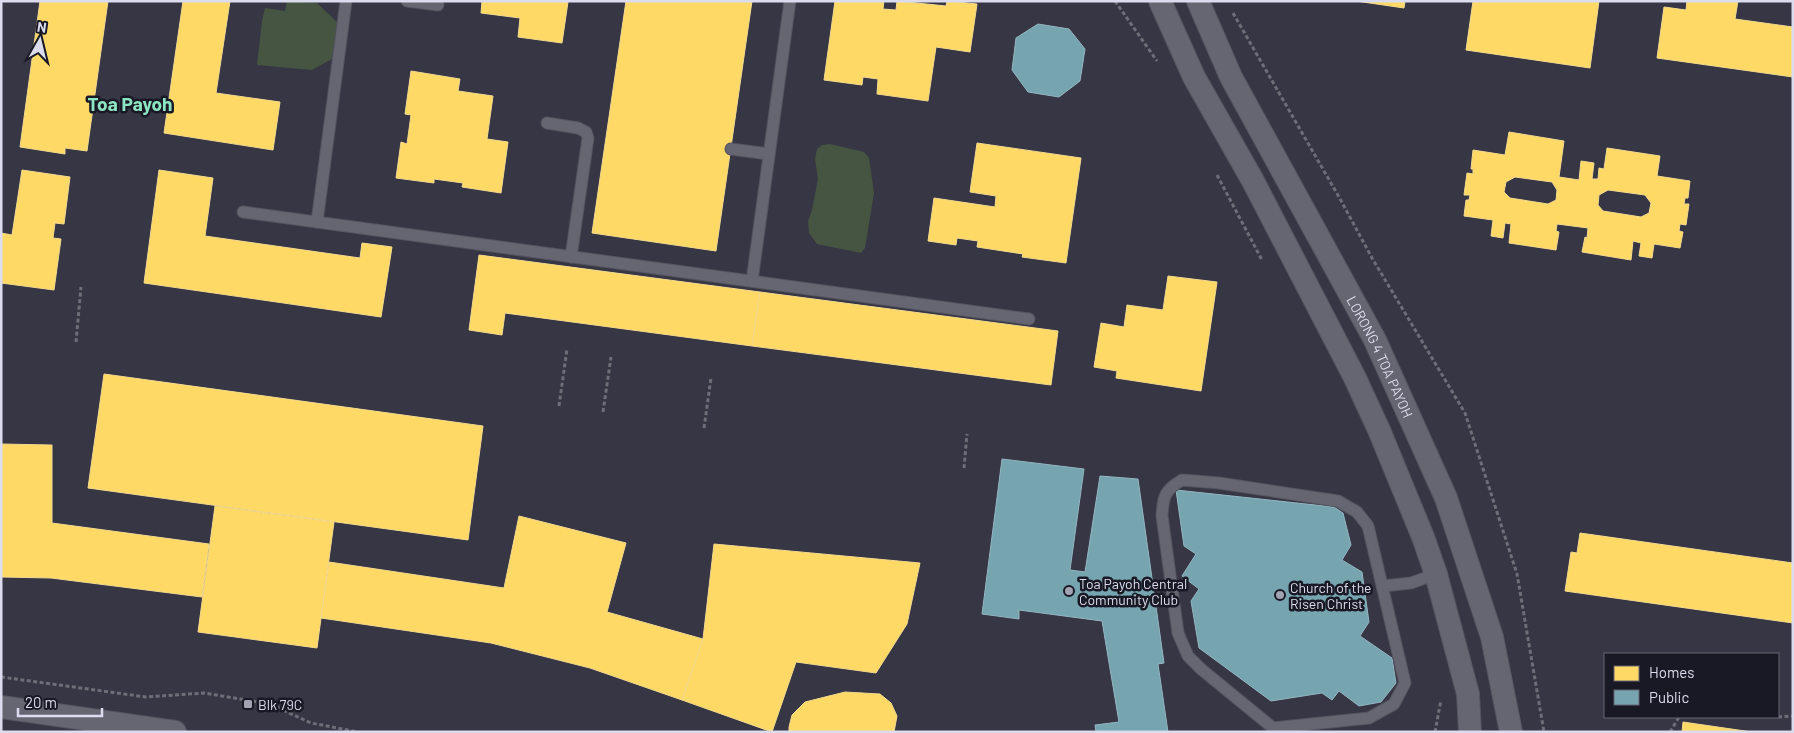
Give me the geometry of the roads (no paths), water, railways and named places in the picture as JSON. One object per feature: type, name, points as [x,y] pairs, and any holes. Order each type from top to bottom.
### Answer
[{"type":"street","points":[[1160,1],[1194,77],[1253,181],[1355,378],[1379,430],[1423,537],[1436,574],[1468,694],[1470,732]]},
{"type":"street","name":"LORONG 4 TOA PAYOH","points":[[1198,1],[1231,77],[1375,340],[1443,489],[1492,637],[1511,732]]},
{"type":"street","points":[[1,707],[175,732]]},
{"type":"lane","points":[[317,222],[346,1]]},
{"type":"lane","points":[[408,1],[438,5]]},
{"type":"lane","points":[[752,281],[790,1]]},
{"type":"lane","points":[[547,123],[578,128],[586,132],[588,138],[571,256]]},
{"type":"lane","points":[[731,149],[769,154]]},
{"type":"lane","points":[[243,212],[1029,319]]},
{"type":"lane","points":[[1182,480],[1219,483],[1338,501],[1358,512],[1368,526],[1405,683],[1394,704],[1370,718],[1273,730],[1188,656],[1178,633],[1162,516],[1163,499],[1170,488],[1182,480]]},
{"type":"lane","points":[[1383,586],[1411,583],[1436,574]]},
{"type":"place","name":"Toa Payoh Central Community Club","points":[[1069,591]]},
{"type":"place","name":"Church of the Risen Christ","points":[[1280,595]]},
{"type":"place","name":"Blk 79C","points":[[248,704]]},
{"type":"district","name":"Toa Payoh","points":[[130,103]]}]
